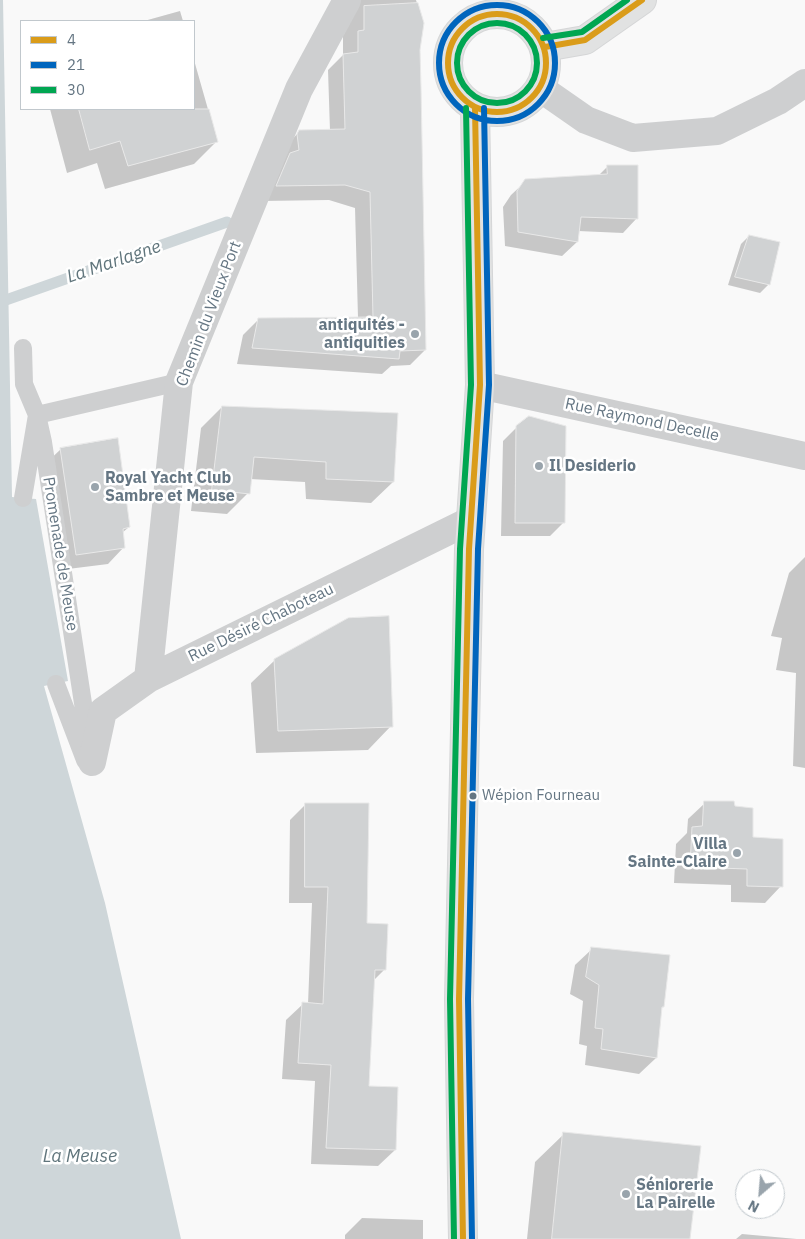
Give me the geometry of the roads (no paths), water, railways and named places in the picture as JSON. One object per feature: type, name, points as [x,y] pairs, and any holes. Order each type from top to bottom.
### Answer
[{"type":"main road","points":[[545,47],[585,40],[642,0]]},
{"type":"main road","points":[[475,8],[503,13],[529,24],[545,47],[547,68],[540,88],[523,106],[499,113],[475,108],[454,89],[446,62],[454,36],[475,8]]},
{"type":"main road","points":[[463,1239],[459,1000],[471,520],[480,385],[475,108]]},
{"type":"street","name":"Chemin du Vieux Port","points":[[148,679],[179,382],[299,89],[347,0]]},
{"type":"street","points":[[540,88],[586,120],[633,138],[717,131],[778,101],[805,82]]},
{"type":"street","name":"Rue Raymond Decelle","points":[[480,385],[805,456]]},
{"type":"street","name":"Rue Désiré Chaboteau","points":[[92,762],[103,711],[148,679],[471,520]]},
{"type":"lane","name":"Promenade de Meuse","points":[[23,348],[24,384],[37,415],[43,442],[92,762]]},
{"type":"lane","points":[[23,498],[37,415],[179,382]]},
{"type":"lane","points":[[56,684],[85,760],[92,762]]},
{"type":"water","name":"La Meuse","points":[[0,0],[3,0],[12,497],[36,499],[68,681],[44,686],[105,903],[181,1239],[0,1239]]},
{"type":"waterway","name":"La Marlagne","points":[[0,302],[227,222]]},
{"type":"place","name":"antiquités - antiquities","points":[[415,334]]},
{"type":"place","name":"Il Desiderio","points":[[539,466]]},
{"type":"place","name":"Royal Yacht Club Sambre et Meuse","points":[[95,487]]},
{"type":"place","name":"Wépion Fourneau","points":[[473,796]]},
{"type":"place","name":"Villa Sainte-Claire","points":[[737,853]]},
{"type":"place","name":"Séniorerie La Pairelle","points":[[626,1194]]}]
